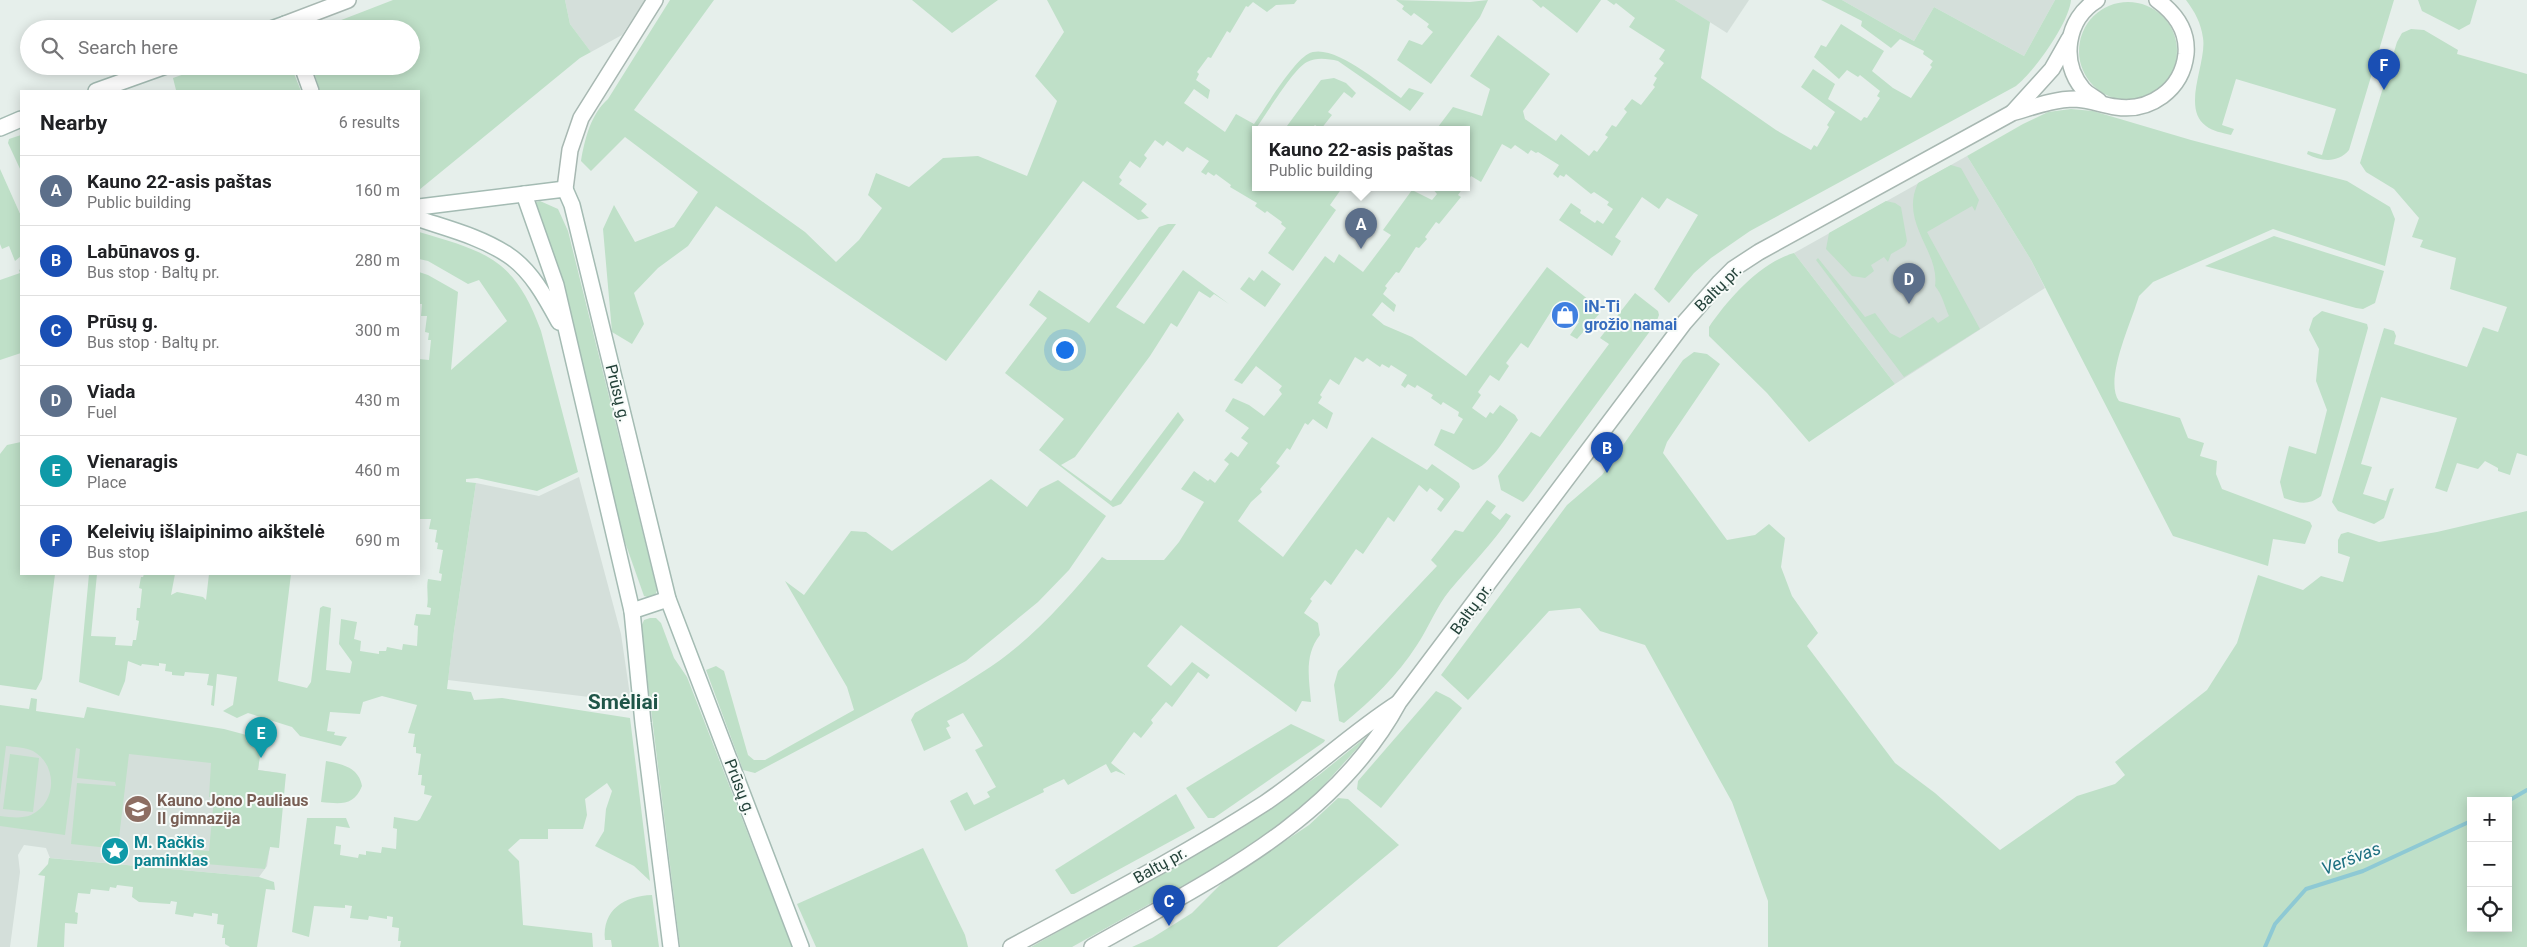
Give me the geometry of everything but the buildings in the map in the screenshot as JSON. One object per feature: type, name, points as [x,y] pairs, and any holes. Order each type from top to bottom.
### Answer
[{"type":"street","points":[[298,20],[348,0]]},
{"type":"street","name":"Prūsų g.","points":[[655,0],[581,118],[570,150],[565,189],[572,206],[668,598],[801,947]]},
{"type":"street","name":"Baltų pr.","points":[[2097,0],[2086,5],[2070,37],[2069,55],[2074,74],[2084,90],[2099,101],[2114,107],[2133,109],[2151,104],[2167,94],[2178,79],[2185,62],[2185,38],[2176,17],[2157,0]]},
{"type":"street","points":[[2012,113],[2052,69],[2070,37]]},
{"type":"street","points":[[99,90],[141,75]]},
{"type":"street","points":[[305,75],[311,90]]},
{"type":"street","name":"Baltų pr.","points":[[1092,947],[1210,879],[1282,833],[1311,811],[1340,784],[1374,743],[1399,702],[1684,323],[1734,269],[1759,252],[2012,113],[2050,102],[2074,99],[2099,101]]},
{"type":"street","points":[[0,128],[20,119]]},
{"type":"street","points":[[420,207],[565,189]]},
{"type":"street","points":[[524,194],[556,286],[632,611],[643,723],[671,947]]},
{"type":"street","points":[[420,219],[474,237],[508,255],[526,272],[546,298],[566,333]]},
{"type":"street","points":[[632,611],[668,598]]},
{"type":"street","name":"Baltų pr.","points":[[1011,947],[1226,827],[1307,773],[1379,715],[1399,702]]},
{"type":"shaded area","points":[[565,0],[645,0],[622,35],[591,52],[570,24]]},
{"type":"shaded area","points":[[1675,0],[1749,0],[1727,33]]},
{"type":"shaded area","points":[[1842,0],[2055,0],[2024,56],[1934,7],[1914,41]]},
{"type":"shaded area","points":[[1967,156],[2031,260],[2045,288],[1895,384],[1794,253]]},
{"type":"shaded area","points":[[579,477],[621,634],[631,702],[448,680],[476,483],[539,496]]},
{"type":"shaded area","name":"Kauno Jono Pauliaus II gimnazija","points":[[0,714],[261,748],[258,770],[281,773],[267,866],[259,877],[50,858],[46,848],[24,845],[18,855],[20,872],[10,947],[0,947]]},
{"type":"green space","points":[[393,0],[565,0],[570,24],[591,52],[580,58],[420,189],[420,90],[320,90],[315,75],[420,75],[420,20],[341,20]]},
{"type":"green space","points":[[670,0],[714,0],[634,110],[805,232],[836,262],[859,240],[882,208],[868,195],[876,173],[909,187],[943,158],[978,156],[1027,176],[1057,101],[1035,76],[1064,32],[1047,0],[1297,0],[1294,4],[1276,5],[1267,12],[1253,2],[1248,7],[1246,6],[1230,33],[1227,31],[1211,58],[1208,57],[1197,72],[1199,74],[1196,80],[1210,90],[1208,99],[1194,89],[1184,103],[1225,132],[1236,114],[1254,124],[1294,66],[1308,54],[1318,52],[1330,54],[1356,66],[1401,98],[1409,88],[1424,93],[1410,111],[1338,61],[1315,59],[1307,62],[1295,73],[1258,126],[1252,126],[1252,191],[1340,191],[1330,205],[1336,210],[1293,271],[1268,253],[1286,228],[1281,224],[1282,222],[1267,211],[1265,213],[1255,206],[1257,203],[1230,187],[1231,185],[1216,174],[1214,176],[1208,172],[1206,175],[1201,172],[1209,161],[1187,147],[1183,152],[1167,141],[1163,146],[1155,140],[1144,155],[1147,158],[1140,168],[1130,161],[1119,177],[1122,180],[1119,184],[1147,204],[1141,211],[1149,218],[1138,220],[1083,181],[946,361],[716,206],[688,246],[658,268],[634,293],[644,324],[632,344],[612,332],[603,229],[614,205],[635,242],[674,227],[698,192],[625,137],[591,171],[581,161],[593,119],[608,99]]},
{"type":"green space","points":[[912,0],[998,0],[952,33]]},
{"type":"green space","points":[[1396,0],[1470,2],[1488,0],[1480,17],[1431,84],[1397,60],[1409,40],[1422,45],[1433,32],[1427,27],[1429,24],[1414,13],[1411,16],[1402,9],[1404,6]]},
{"type":"green space","points":[[1532,0],[1601,0],[1577,33],[1543,6],[1541,8]]},
{"type":"green space","points":[[1607,0],[1675,0],[1710,22],[1701,78],[1776,130],[1811,150],[1814,145],[1817,147],[1829,127],[1827,125],[1835,112],[1801,87],[1813,69],[1835,84],[1828,99],[1861,121],[1864,117],[1867,118],[1880,98],[1877,96],[1880,91],[1860,75],[1858,77],[1847,70],[1839,79],[1814,57],[1821,45],[1826,47],[1841,24],[1884,51],[1872,71],[1893,88],[1911,98],[1932,67],[1930,65],[1933,61],[1923,54],[1924,51],[1900,39],[1891,48],[1861,26],[1862,21],[1821,0],[1842,0],[1914,41],[1934,7],[2024,56],[2055,0],[2071,0],[2064,21],[2050,46],[2032,70],[2016,86],[1750,231],[1711,258],[1694,273],[1669,303],[1654,289],[1698,215],[1667,198],[1659,209],[1642,197],[1615,237],[1621,241],[1612,256],[1559,220],[1571,203],[1581,210],[1580,213],[1595,223],[1597,220],[1603,224],[1613,209],[1607,205],[1609,202],[1594,192],[1591,194],[1566,174],[1564,177],[1560,175],[1558,178],[1553,174],[1559,165],[1538,152],[1536,153],[1531,150],[1528,154],[1515,145],[1511,149],[1502,144],[1481,182],[1471,176],[1470,178],[1470,126],[1439,126],[1453,107],[1482,116],[1490,89],[1470,76],[1498,35],[1550,74],[1523,111],[1525,119],[1556,141],[1561,134],[1589,156],[1594,150],[1597,152],[1608,137],[1605,135],[1612,125],[1616,127],[1627,112],[1624,109],[1632,99],[1641,105],[1655,87],[1653,85],[1657,78],[1654,76],[1664,63],[1659,59],[1665,50],[1629,27],[1635,18],[1616,3],[1614,5]]},
{"type":"green space","points":[[2186,0],[2394,0],[2349,150],[2340,157],[2330,160],[2318,159],[2307,154],[2308,151],[2322,155],[2336,109],[2236,79],[2222,125],[2234,129],[2231,135],[2214,131],[2206,126],[2199,118],[2195,97],[2202,60],[2203,38],[2197,18]]},
{"type":"green space","points":[[2418,0],[2477,0],[2470,24],[2459,30],[2422,11]]},
{"type":"green space","points":[[2128,2],[2147,6],[2162,17],[2173,32],[2177,51],[2173,70],[2162,85],[2147,96],[2128,100],[2109,96],[2094,85],[2083,70],[2079,51],[2083,32],[2094,17],[2109,6]]},
{"type":"green space","points":[[2411,29],[2424,30],[2458,50],[2457,54],[2527,74],[2527,456],[2517,453],[2510,475],[2498,471],[2498,468],[2485,461],[2478,469],[2457,463],[2447,492],[2435,488],[2457,418],[2381,397],[2361,464],[2372,467],[2363,494],[2386,501],[2390,489],[2394,488],[2384,518],[2374,524],[2338,511],[2332,502],[2384,328],[2394,331],[2396,336],[2394,344],[2467,367],[2483,327],[2498,332],[2507,307],[2450,289],[2456,258],[2420,247],[2423,240],[2412,237],[2419,218],[2394,189],[2366,172],[2360,163],[2397,42],[2402,33]]},
{"type":"green space","points":[[182,75],[295,75],[301,90],[176,90],[173,78]]},
{"type":"green space","points":[[1334,78],[1346,83],[1356,93],[1352,98],[1344,92],[1328,112],[1332,115],[1323,126],[1287,126],[1321,80]]},
{"type":"green space","points":[[2071,109],[2093,111],[2191,140],[2347,181],[2390,207],[2395,219],[2385,266],[2273,229],[2153,282],[2139,296],[2124,338],[2114,380],[2115,392],[2119,401],[2180,418],[2188,438],[2204,443],[2200,456],[2217,461],[2216,474],[2222,489],[2310,522],[2312,526],[2305,544],[2273,539],[2268,566],[2173,536],[2031,260],[1967,156],[2048,112]]},
{"type":"green space","points":[[20,135],[20,169],[8,143],[9,139]]},
{"type":"green space","points":[[1951,165],[1961,168],[1979,200],[1975,211],[1972,206],[1927,232],[1980,329],[1904,377],[1816,260],[1818,258],[1865,317],[1875,313],[1890,333],[1900,338],[1933,317],[1938,323],[1949,316],[1942,297],[1935,286],[1935,273],[1932,261],[1916,224],[1913,211],[1913,197],[1918,183]]},
{"type":"green space","points":[[0,169],[20,214],[20,257],[15,261],[9,246],[2,249],[0,244]]},
{"type":"green space","points":[[1411,191],[1432,200],[1437,194],[1434,191],[1461,191],[1458,195],[1461,197],[1439,224],[1436,222],[1425,237],[1427,239],[1419,248],[1416,247],[1399,273],[1396,272],[1385,286],[1387,288],[1383,294],[1396,305],[1394,312],[1382,302],[1372,315],[1384,325],[1412,337],[1466,376],[1547,267],[1598,307],[1600,313],[1577,339],[1570,335],[1579,322],[1565,312],[1561,316],[1552,310],[1528,348],[1521,343],[1506,363],[1509,366],[1499,381],[1490,375],[1478,392],[1481,395],[1472,408],[1486,418],[1490,412],[1493,414],[1500,405],[1515,415],[1518,420],[1492,457],[1479,468],[1473,470],[1434,445],[1441,429],[1454,434],[1463,419],[1458,416],[1459,412],[1443,402],[1441,405],[1431,398],[1433,395],[1417,385],[1415,388],[1408,384],[1405,388],[1401,385],[1407,375],[1391,365],[1389,368],[1382,364],[1380,367],[1367,358],[1363,362],[1355,357],[1339,385],[1330,379],[1320,395],[1322,397],[1318,403],[1333,413],[1327,429],[1313,419],[1308,425],[1305,423],[1290,450],[1287,448],[1276,463],[1280,466],[1260,489],[1262,492],[1251,502],[1238,521],[1283,557],[1372,437],[1427,470],[1432,464],[1459,483],[1460,487],[1441,512],[1437,509],[1444,499],[1430,488],[1427,492],[1419,485],[1394,522],[1388,517],[1363,554],[1356,549],[1331,585],[1325,580],[1310,599],[1312,601],[1304,613],[1318,623],[1320,635],[1315,643],[1310,659],[1311,702],[1302,701],[1296,712],[1181,625],[1147,666],[1171,686],[1192,662],[1210,675],[1207,679],[1198,672],[1172,707],[1166,702],[1151,720],[1153,723],[1141,738],[1134,732],[1111,763],[1126,775],[1116,771],[1111,773],[1106,764],[1068,785],[1064,779],[1043,789],[1044,792],[965,831],[950,801],[967,792],[974,805],[990,797],[987,792],[996,787],[975,750],[983,746],[963,713],[947,721],[950,726],[946,728],[951,738],[924,751],[911,720],[915,713],[973,678],[1015,648],[1061,605],[1102,557],[1107,560],[1164,560],[1179,542],[1204,502],[1181,489],[1194,471],[1208,481],[1210,479],[1215,483],[1229,464],[1224,460],[1231,452],[1238,457],[1248,443],[1241,438],[1249,428],[1225,411],[1233,398],[1249,405],[1264,416],[1282,394],[1279,390],[1282,386],[1256,366],[1242,384],[1234,380],[1325,256],[1334,263],[1339,254],[1363,272],[1391,235],[1383,230]]},
{"type":"green space","points":[[540,201],[558,209],[568,231],[657,590],[655,596],[650,598],[644,596],[620,528],[534,203]]},
{"type":"green space","points":[[1886,201],[1901,207],[1907,241],[1905,246],[1891,254],[1888,262],[1884,257],[1871,265],[1874,271],[1865,278],[1852,276],[1826,249],[1829,233]]},
{"type":"green space","points":[[1176,224],[1116,307],[1144,324],[1183,270],[1229,304],[1214,294],[1210,298],[1199,291],[1177,327],[1171,323],[1150,356],[1075,457],[1061,465],[1111,501],[1178,412],[1184,420],[1121,504],[1113,507],[1039,450],[1064,419],[1005,373],[1047,318],[1029,305],[1039,290],[1089,323],[1159,227]]},
{"type":"green space","points":[[420,232],[481,253],[509,273],[521,288],[541,331],[578,472],[537,491],[477,478],[466,479],[466,482],[476,483],[447,689],[471,692],[474,700],[502,698],[630,718],[650,881],[634,866],[595,846],[604,831],[606,809],[612,791],[607,783],[585,799],[587,815],[583,829],[548,829],[548,839],[520,839],[508,850],[519,861],[523,925],[592,933],[593,947],[400,947],[401,941],[398,941],[399,928],[392,927],[393,917],[387,916],[387,919],[369,916],[368,920],[350,918],[352,906],[345,905],[345,908],[314,906],[309,937],[292,932],[307,818],[346,818],[350,828],[336,826],[334,844],[341,845],[340,855],[358,858],[359,854],[366,855],[366,851],[381,853],[382,847],[396,849],[397,829],[393,828],[394,817],[417,821],[420,819],[432,796],[424,794],[425,786],[421,785],[422,775],[418,775],[421,754],[416,753],[416,747],[413,747],[415,734],[408,733],[417,705],[382,696],[363,702],[360,714],[330,712],[327,731],[335,732],[334,735],[347,737],[341,746],[300,736],[292,727],[248,713],[237,718],[223,711],[233,705],[237,677],[217,674],[214,706],[211,705],[213,686],[207,685],[209,674],[185,672],[184,676],[172,675],[172,672],[165,671],[166,664],[159,663],[159,666],[142,664],[141,666],[128,661],[125,681],[119,696],[79,682],[89,575],[97,575],[91,636],[116,637],[115,645],[132,646],[133,640],[136,640],[139,621],[136,620],[137,608],[140,608],[142,589],[139,588],[141,577],[144,575],[175,575],[171,595],[177,592],[203,597],[206,600],[209,575],[291,575],[278,681],[307,688],[311,682],[320,608],[323,606],[331,608],[326,670],[350,673],[352,662],[339,644],[341,619],[357,622],[354,639],[361,641],[360,651],[379,654],[379,651],[386,651],[387,647],[402,650],[403,644],[417,646],[418,626],[414,625],[416,614],[430,615],[431,608],[427,607],[428,579],[441,581],[442,574],[439,573],[443,550],[437,549],[438,543],[435,542],[437,530],[429,529],[431,519],[420,519],[420,359],[429,360],[431,340],[428,340],[429,333],[425,332],[427,316],[421,316],[420,272],[458,292],[451,370],[507,321],[479,280],[468,284],[428,261],[420,259]]},
{"type":"green space","points":[[2274,236],[2384,271],[2375,303],[2363,309],[2356,308],[2205,266]]},
{"type":"green space","points":[[1794,253],[1895,384],[1809,442],[1767,393],[1709,336],[1709,327],[1746,283],[1769,265]]},
{"type":"green space","points":[[1262,270],[1281,284],[1265,307],[1240,289],[1249,277],[1254,281]]},
{"type":"green space","points":[[20,273],[20,353],[0,360],[0,280]]},
{"type":"green space","points":[[1635,293],[1658,311],[1659,315],[1656,323],[1527,498],[1523,502],[1501,490],[1498,476],[1531,432],[1540,437],[1609,344],[1600,338]]},
{"type":"green space","points":[[2322,311],[2367,324],[2368,328],[2321,496],[2312,501],[2299,502],[2284,498],[2280,482],[2289,446],[2316,454],[2327,410],[2316,381],[2319,349],[2309,330],[2313,318]]},
{"type":"green space","points":[[1694,352],[1707,354],[1720,364],[1667,442],[1663,453],[1727,540],[1755,535],[1769,524],[1785,538],[1781,567],[1792,596],[1818,633],[1807,646],[1895,763],[1935,793],[2000,850],[2077,796],[2115,784],[2125,775],[2115,762],[2207,690],[2237,643],[2258,575],[2303,590],[2321,576],[2343,582],[2350,557],[2338,553],[2338,540],[2341,534],[2348,532],[2379,542],[2437,532],[2527,511],[2527,947],[1768,947],[1768,901],[1732,802],[1645,645],[1600,631],[1580,608],[1549,611],[1468,700],[1441,675],[1567,505],[1602,475],[1683,360]]},
{"type":"green space","points":[[20,442],[20,575],[55,575],[42,679],[36,690],[0,685],[0,454],[7,445]]},
{"type":"green space","points":[[991,479],[1027,507],[1040,489],[1058,480],[1106,516],[1069,570],[1038,602],[966,661],[755,773],[743,770],[706,670],[716,666],[724,671],[748,755],[754,760],[765,760],[854,710],[847,687],[785,581],[804,595],[851,531],[866,532],[892,551]]},
{"type":"green space","points":[[1487,500],[1496,506],[1491,513],[1500,520],[1506,513],[1511,516],[1450,590],[1410,656],[1401,667],[1384,687],[1354,715],[1344,723],[1339,721],[1334,685],[1338,671],[1437,566],[1431,560],[1455,530],[1463,532]]},
{"type":"green space","points":[[656,618],[661,623],[674,658],[687,677],[792,947],[680,947],[641,627],[644,620]]},
{"type":"green space","points":[[1436,691],[1450,698],[1462,708],[1381,808],[1357,789],[1358,781]]},
{"type":"green space","points":[[31,698],[37,699],[36,711],[84,718],[87,707],[224,729],[254,737],[261,748],[258,770],[286,774],[279,848],[270,847],[265,869],[194,863],[193,850],[209,851],[214,798],[209,797],[211,763],[129,754],[119,838],[110,838],[109,848],[71,844],[77,783],[116,786],[115,782],[77,778],[80,749],[76,748],[65,835],[0,826],[0,816],[19,817],[31,815],[40,809],[50,793],[50,774],[47,765],[41,757],[30,750],[6,746],[0,795],[0,705],[29,709]]},
{"type":"green space","points":[[1291,724],[1325,740],[1324,742],[1214,818],[1208,818],[1186,788]]},
{"type":"green space","points":[[1371,733],[1307,804],[1273,830],[1209,871],[1072,947],[1031,947],[1242,828],[1319,775]]},
{"type":"green space","points":[[10,754],[39,758],[33,812],[3,809]]},
{"type":"green space","points":[[326,761],[344,765],[358,775],[362,786],[359,793],[351,800],[341,803],[321,802]]},
{"type":"green space","points":[[1176,794],[1195,828],[1071,894],[1055,870]]},
{"type":"green space","points":[[1338,798],[1348,799],[1399,845],[1277,947],[1132,947],[1152,938],[1192,913],[1222,883],[1309,825]]},
{"type":"green space","points":[[923,848],[965,935],[968,947],[816,947],[797,904]]},
{"type":"green space","points":[[49,858],[259,877],[274,882],[275,890],[266,889],[257,947],[230,947],[225,944],[225,938],[222,938],[224,925],[217,924],[218,914],[212,913],[212,916],[194,913],[193,917],[175,914],[177,902],[171,901],[170,904],[139,902],[132,897],[133,887],[117,885],[116,888],[110,887],[109,891],[91,889],[90,894],[78,893],[75,912],[78,913],[77,924],[65,923],[64,947],[37,947],[45,876],[38,875],[48,864]]},
{"type":"green space","points":[[652,895],[659,947],[612,947],[611,940],[605,940],[607,920],[611,913],[632,898]]},
{"type":"waterway","name":"Veršvas","points":[[2512,799],[2527,790]]},
{"type":"waterway","name":"Veršvas","points":[[2265,947],[2275,924],[2306,889],[2363,871],[2467,823]]},
{"type":"place","name":"Keleivių išlaipinimo aikštelė","points":[[2384,90]]},
{"type":"place","name":"Kauno 22-asis paštas","points":[[1361,249]]},
{"type":"place","name":"Viada","points":[[1909,304]]},
{"type":"place","name":"iN-Ti grožio namai","points":[[1565,315]]},
{"type":"place","name":"Labūnavos g.","points":[[1607,473]]},
{"type":"place","name":"Vienaragis","points":[[261,758]]},
{"type":"place","name":"Kauno Jono Pauliaus II gimnazija","points":[[138,809]]},
{"type":"place","name":"M. Račkis paminklas","points":[[115,851]]},
{"type":"place","name":"Prūsų g.","points":[[1169,926]]},
{"type":"district","name":"Smėliai","points":[[623,702]]}]
